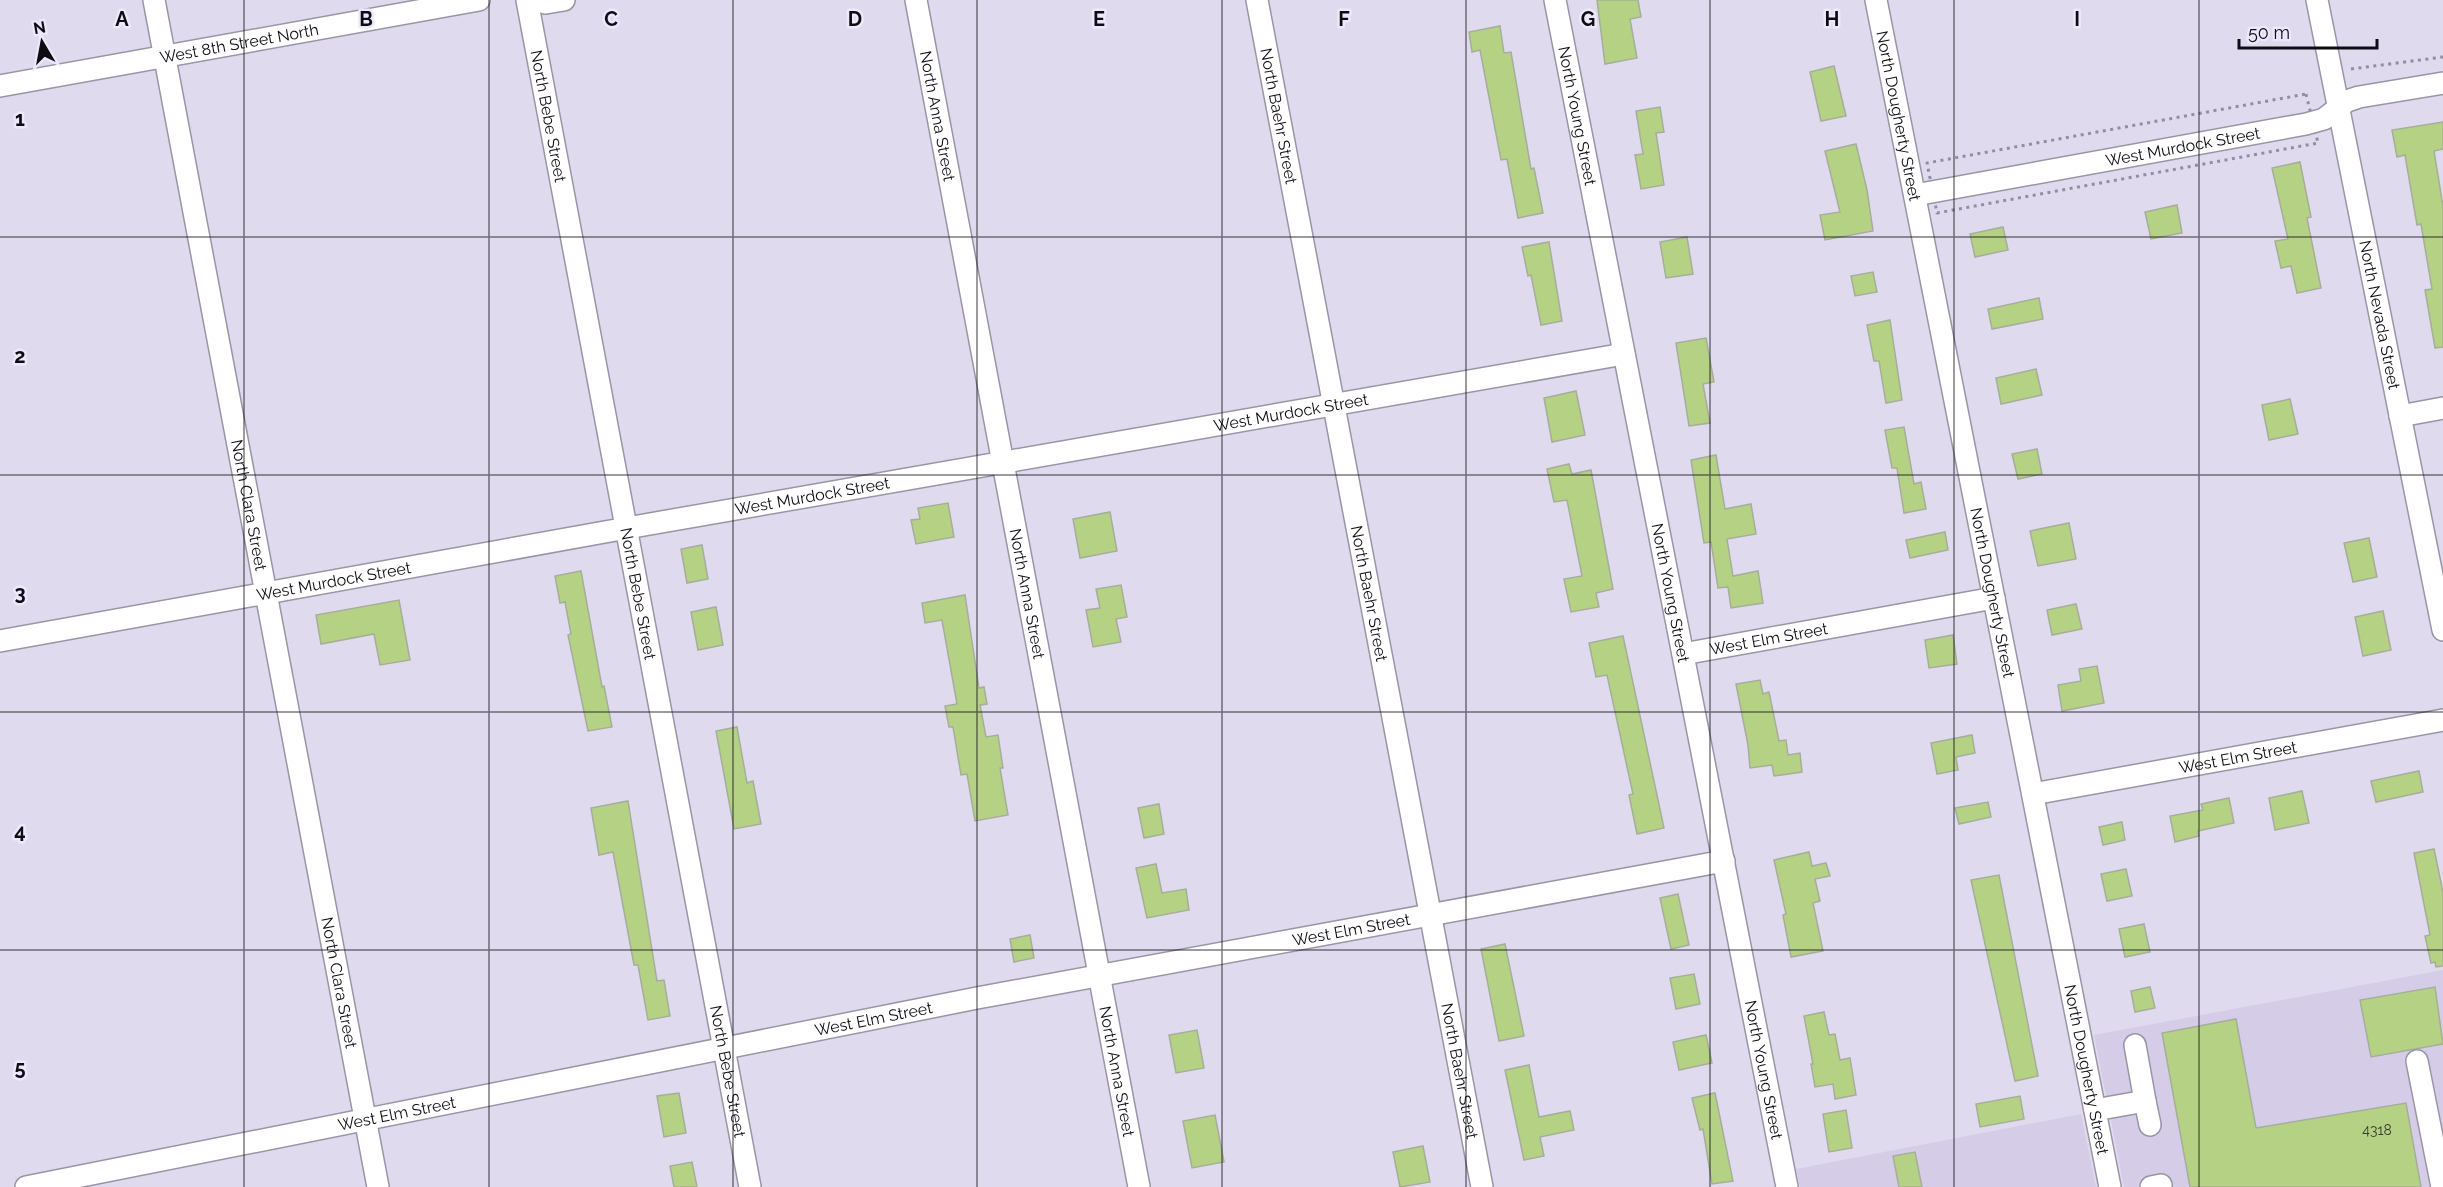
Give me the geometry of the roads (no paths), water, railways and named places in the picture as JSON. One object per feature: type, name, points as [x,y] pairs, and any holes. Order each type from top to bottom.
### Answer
[{"type":"street","name":"North Clara Street","points":[[154,0],[378,1187]]},
{"type":"street","name":"West 8th Street North","points":[[0,86],[479,0]]},
{"type":"street","name":"North Bebe Street","points":[[527,0],[750,1187]]},
{"type":"street","points":[[534,0],[546,3],[564,0]]},
{"type":"street","name":"North Anna Street","points":[[916,0],[1139,1187]]},
{"type":"street","name":"North Baehr Street","points":[[1257,0],[1482,1187]]},
{"type":"street","name":"North Young Street","points":[[1555,0],[1787,1187]]},
{"type":"street","name":"North Dougherty Street","points":[[1876,0],[2110,1187]]},
{"type":"street","name":"North Nevada Street","points":[[2317,0],[2443,630]]},
{"type":"street","name":"West Murdock Street","points":[[1915,195],[2306,124],[2324,119],[2347,101],[2359,97],[2443,83]]},
{"type":"street","name":"West Murdock Street","points":[[0,641],[1003,461],[1624,354]]},
{"type":"street","points":[[2400,416],[2443,408]]},
{"type":"street","name":"West Elm Street","points":[[1683,654],[1994,598]]},
{"type":"street","name":"West Elm Street","points":[[2033,794],[2443,720]]},
{"type":"street","name":"West Elm Street","points":[[26,1187],[1100,976],[1724,861]]},
{"type":"street","points":[[2135,1045],[2150,1125]]},
{"type":"street","points":[[2417,1061],[2442,1187]]},
{"type":"street","points":[[2095,1110],[2145,1101]]},
{"type":"street","points":[[2151,1187],[2161,1187]]}]
